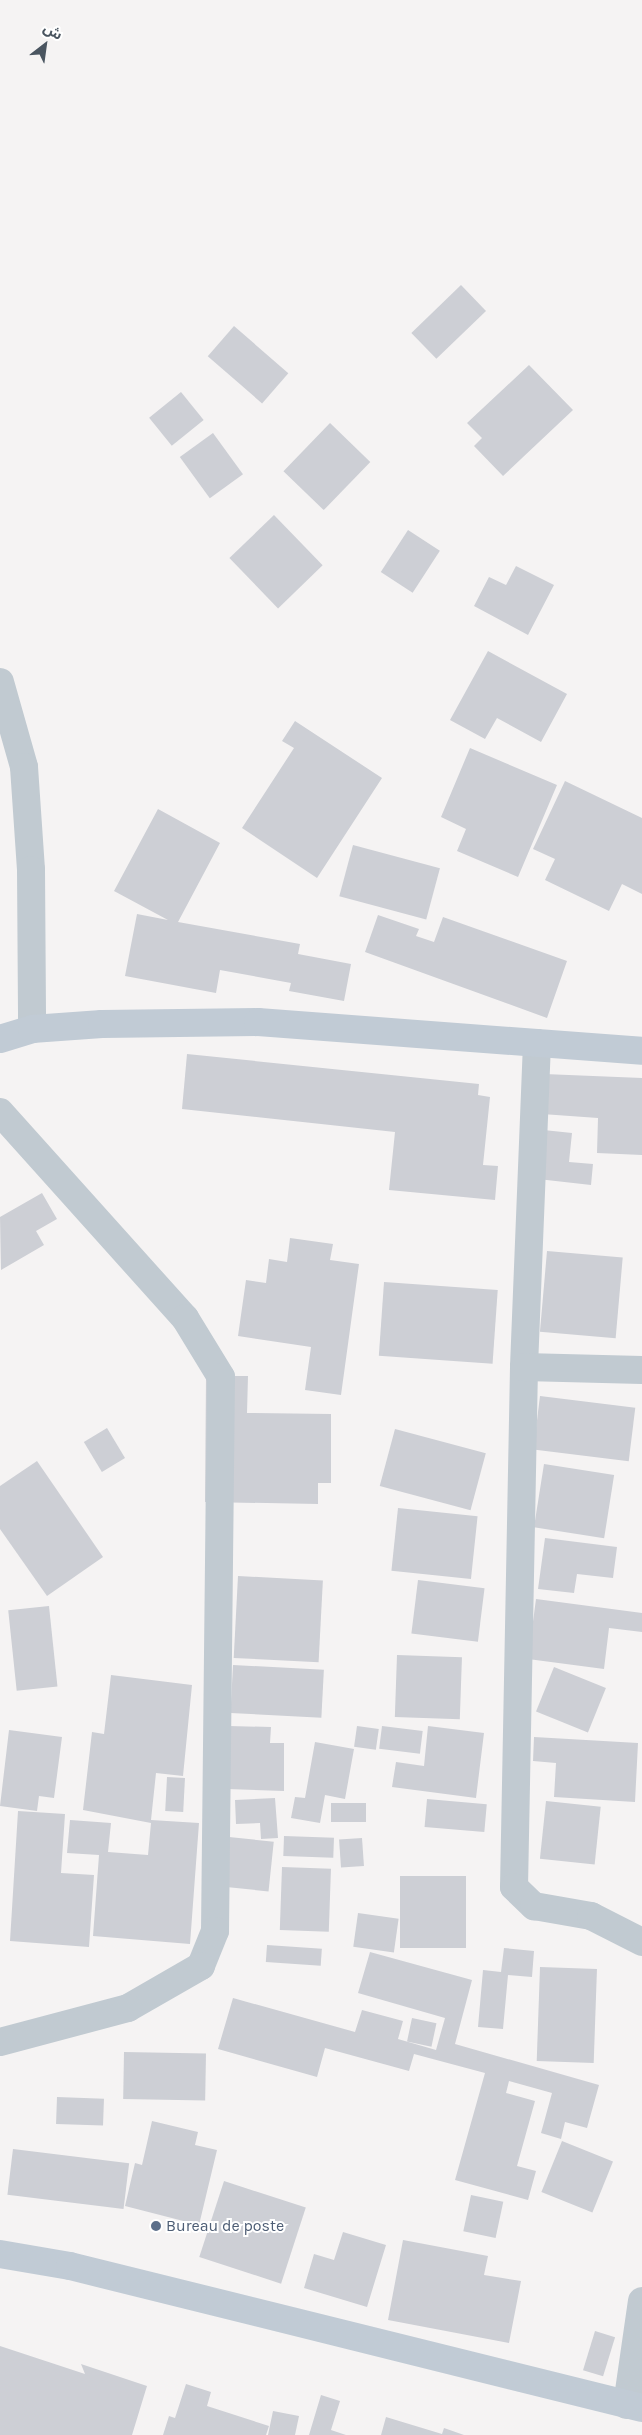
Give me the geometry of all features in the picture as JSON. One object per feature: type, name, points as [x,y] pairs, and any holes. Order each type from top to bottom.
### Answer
[{"type":"street","points":[[0,682],[24,767],[31,870],[32,1029]]},
{"type":"street","points":[[0,1039],[32,1029],[258,1022],[642,1050]]},
{"type":"street","points":[[537,1043],[524,1367],[514,1887],[534,1906],[591,1916],[642,1942]]},
{"type":"street","points":[[0,1112],[185,1318],[221,1377],[215,1930],[201,1966],[128,2008],[0,2042]]},
{"type":"street","points":[[524,1367],[642,1370]]},
{"type":"street","points":[[0,2254],[70,2266],[635,2406],[642,2301]]},
{"type":"building","points":[[461,285],[486,311],[436,359],[411,333]]},
{"type":"building","points":[[234,326],[288,373],[262,403],[208,356]]},
{"type":"building","points":[[529,365],[573,410],[503,476],[474,446],[482,438],[467,423]]},
{"type":"building","points":[[181,392],[204,420],[172,446],[149,418]]},
{"type":"building","points":[[330,423],[370,462],[324,510],[283,471]]},
{"type":"building","points":[[213,433],[243,474],[210,498],[180,457]]},
{"type":"building","points":[[274,515],[323,565],[278,608],[229,558]]},
{"type":"building","points":[[408,530],[440,551],[413,593],[381,572]]},
{"type":"building","points":[[516,566],[554,585],[528,635],[474,606],[489,577],[506,585]]},
{"type":"building","points":[[488,651],[567,694],[541,742],[497,718],[485,739],[450,720]]},
{"type":"building","points":[[295,721],[382,778],[317,878],[242,828],[294,748],[282,741]]},
{"type":"building","points":[[470,748],[557,785],[518,877],[457,851],[466,829],[441,817]]},
{"type":"building","points":[[565,781],[642,818],[642,894],[622,884],[609,911],[545,880],[555,859],[533,849]]},
{"type":"building","points":[[158,809],[220,843],[178,922],[300,944],[298,954],[351,964],[344,1001],[289,991],[291,983],[220,970],[216,993],[125,976],[137,914],[168,920],[114,891]]},
{"type":"building","points":[[353,845],[440,868],[426,919],[339,896]]},
{"type":"building","points":[[378,915],[419,929],[416,936],[434,942],[443,917],[567,961],[547,1018],[365,952]]},
{"type":"building","points":[[187,1054],[479,1084],[478,1095],[490,1097],[483,1165],[498,1166],[495,1200],[389,1190],[395,1132],[182,1109]]},
{"type":"building","points":[[544,1074],[642,1078],[642,1155],[597,1153],[598,1118],[542,1114]]},
{"type":"building","points":[[534,1129],[572,1133],[569,1162],[593,1164],[591,1185],[529,1178]]},
{"type":"building","points":[[42,1193],[57,1219],[36,1231],[44,1245],[1,1270],[0,1217]]},
{"type":"building","points":[[290,1238],[333,1244],[330,1260],[359,1264],[341,1395],[305,1390],[311,1347],[238,1336],[246,1280],[266,1283],[269,1259],[287,1262]]},
{"type":"building","points":[[547,1251],[623,1258],[616,1338],[540,1332]]},
{"type":"building","points":[[384,1282],[498,1290],[493,1364],[379,1356]]},
{"type":"building","points":[[206,1376],[248,1376],[247,1413],[331,1414],[331,1483],[318,1483],[318,1504],[205,1502]]},
{"type":"building","points":[[540,1396],[635,1408],[629,1461],[533,1450]]},
{"type":"building","points":[[107,1428],[125,1458],[102,1472],[84,1442]]},
{"type":"building","points":[[395,1429],[486,1453],[471,1510],[380,1486]]},
{"type":"building","points":[[37,1461],[103,1557],[47,1596],[0,1529],[0,1486]]},
{"type":"building","points":[[544,1464],[614,1475],[604,1538],[534,1527]]},
{"type":"building","points":[[398,1508],[478,1516],[471,1579],[391,1571]]},
{"type":"building","points":[[545,1538],[617,1547],[613,1578],[577,1574],[574,1593],[538,1589]]},
{"type":"building","points":[[238,1576],[323,1580],[319,1662],[234,1658]]},
{"type":"building","points":[[418,1580],[485,1588],[478,1642],[411,1634]]},
{"type":"building","points":[[536,1599],[642,1613],[642,1632],[609,1628],[604,1669],[528,1659]]},
{"type":"building","points":[[49,1606],[57,1687],[17,1691],[8,1610]]},
{"type":"building","points":[[397,1655],[462,1657],[460,1719],[395,1717]]},
{"type":"building","points":[[233,1665],[324,1670],[321,1718],[230,1713]]},
{"type":"building","points":[[554,1667],[606,1688],[588,1732],[536,1712]]},
{"type":"building","points":[[111,1675],[192,1685],[183,1776],[156,1773],[151,1820],[199,1823],[190,1944],[93,1936],[99,1855],[67,1853],[70,1820],[111,1823],[108,1852],[148,1855],[151,1823],[83,1810],[92,1732],[104,1734]]},
{"type":"building","points":[[229,1726],[271,1727],[270,1743],[284,1743],[284,1791],[227,1789]]},
{"type":"building","points":[[357,1726],[379,1729],[376,1750],[354,1747]]},
{"type":"building","points":[[382,1726],[423,1731],[420,1754],[379,1749]]},
{"type":"building","points":[[428,1726],[484,1733],[476,1798],[392,1787],[396,1762],[424,1766]]},
{"type":"building","points":[[9,1730],[62,1737],[54,1798],[39,1796],[37,1811],[0,1806]]},
{"type":"building","points":[[534,1737],[638,1743],[635,1802],[554,1797],[556,1763],[533,1761]]},
{"type":"building","points":[[315,1742],[354,1749],[345,1799],[325,1795],[320,1823],[291,1818],[295,1797],[305,1798]]},
{"type":"building","points":[[167,1777],[185,1778],[183,1812],[165,1811]]},
{"type":"building","points":[[275,1798],[278,1838],[261,1839],[260,1823],[236,1824],[235,1800]]},
{"type":"building","points":[[427,1799],[487,1804],[484,1832],[425,1827]]},
{"type":"building","points":[[546,1801],[601,1807],[595,1864],[540,1859]]},
{"type":"building","points":[[331,1803],[366,1803],[366,1822],[331,1822]]},
{"type":"building","points":[[18,1811],[65,1814],[61,1873],[94,1875],[89,1947],[10,1941]]},
{"type":"building","points":[[284,1836],[334,1838],[333,1858],[283,1856]]},
{"type":"building","points":[[229,1837],[274,1842],[269,1891],[224,1887]]},
{"type":"building","points":[[362,1838],[364,1866],[341,1868],[339,1840]]},
{"type":"building","points":[[282,1867],[331,1869],[329,1932],[280,1930]]},
{"type":"building","points":[[400,1876],[466,1876],[466,1948],[400,1948]]},
{"type":"building","points":[[358,1913],[399,1919],[394,1952],[353,1947]]},
{"type":"building","points":[[267,1945],[322,1949],[321,1966],[266,1962]]},
{"type":"building","points":[[504,1948],[534,1951],[532,1977],[508,1975],[503,2029],[478,2027],[483,1970],[501,1972]]},
{"type":"building","points":[[370,1952],[472,1980],[455,2044],[599,2085],[587,2128],[565,2122],[561,2139],[541,2133],[552,2093],[509,2081],[506,2093],[535,2101],[517,2166],[536,2171],[528,2200],[455,2180],[485,2073],[414,2054],[409,2071],[325,2048],[317,2077],[218,2049],[233,1998],[355,2032],[362,2010],[403,2021],[398,2039],[436,2050],[445,2018],[358,1993]]},
{"type":"building","points":[[540,1967],[597,1969],[594,2063],[537,2061]]},
{"type":"building","points":[[412,2018],[436,2023],[431,2047],[407,2041]]},
{"type":"building","points":[[124,2052],[206,2053],[205,2100],[123,2099]]},
{"type":"building","points":[[57,2097],[104,2099],[103,2126],[56,2124]]},
{"type":"building","points":[[152,2121],[198,2132],[195,2145],[217,2150],[199,2225],[125,2206],[135,2163],[142,2165]]},
{"type":"building","points":[[562,2141],[613,2162],[592,2213],[541,2192]]},
{"type":"building","points":[[13,2149],[129,2163],[124,2209],[7,2195]]},
{"type":"building","points":[[224,2181],[306,2208],[281,2284],[199,2257]]},
{"type":"building","points":[[471,2195],[503,2202],[496,2238],[463,2231]]},
{"type":"building","points":[[343,2232],[386,2245],[367,2307],[304,2288],[314,2254],[334,2260]]},
{"type":"building","points":[[403,2240],[488,2256],[484,2275],[521,2281],[509,2343],[388,2320]]},
{"type":"building","points":[[595,2331],[615,2337],[603,2376],[583,2370]]},
{"type":"building","points":[[0,2346],[85,2374],[81,2364],[147,2386],[132,2435],[0,2435]]},
{"type":"building","points":[[186,2384],[211,2392],[207,2406],[269,2426],[266,2435],[163,2435],[169,2416],[175,2418]]},
{"type":"building","points":[[321,2395],[340,2401],[331,2430],[346,2435],[309,2435]]},
{"type":"building","points":[[273,2411],[299,2416],[295,2435],[268,2435]]},
{"type":"building","points":[[386,2417],[442,2434],[444,2428],[464,2435],[381,2435]]},
{"type":"place","name":"Bureau de poste","points":[[156,2226]]}]
